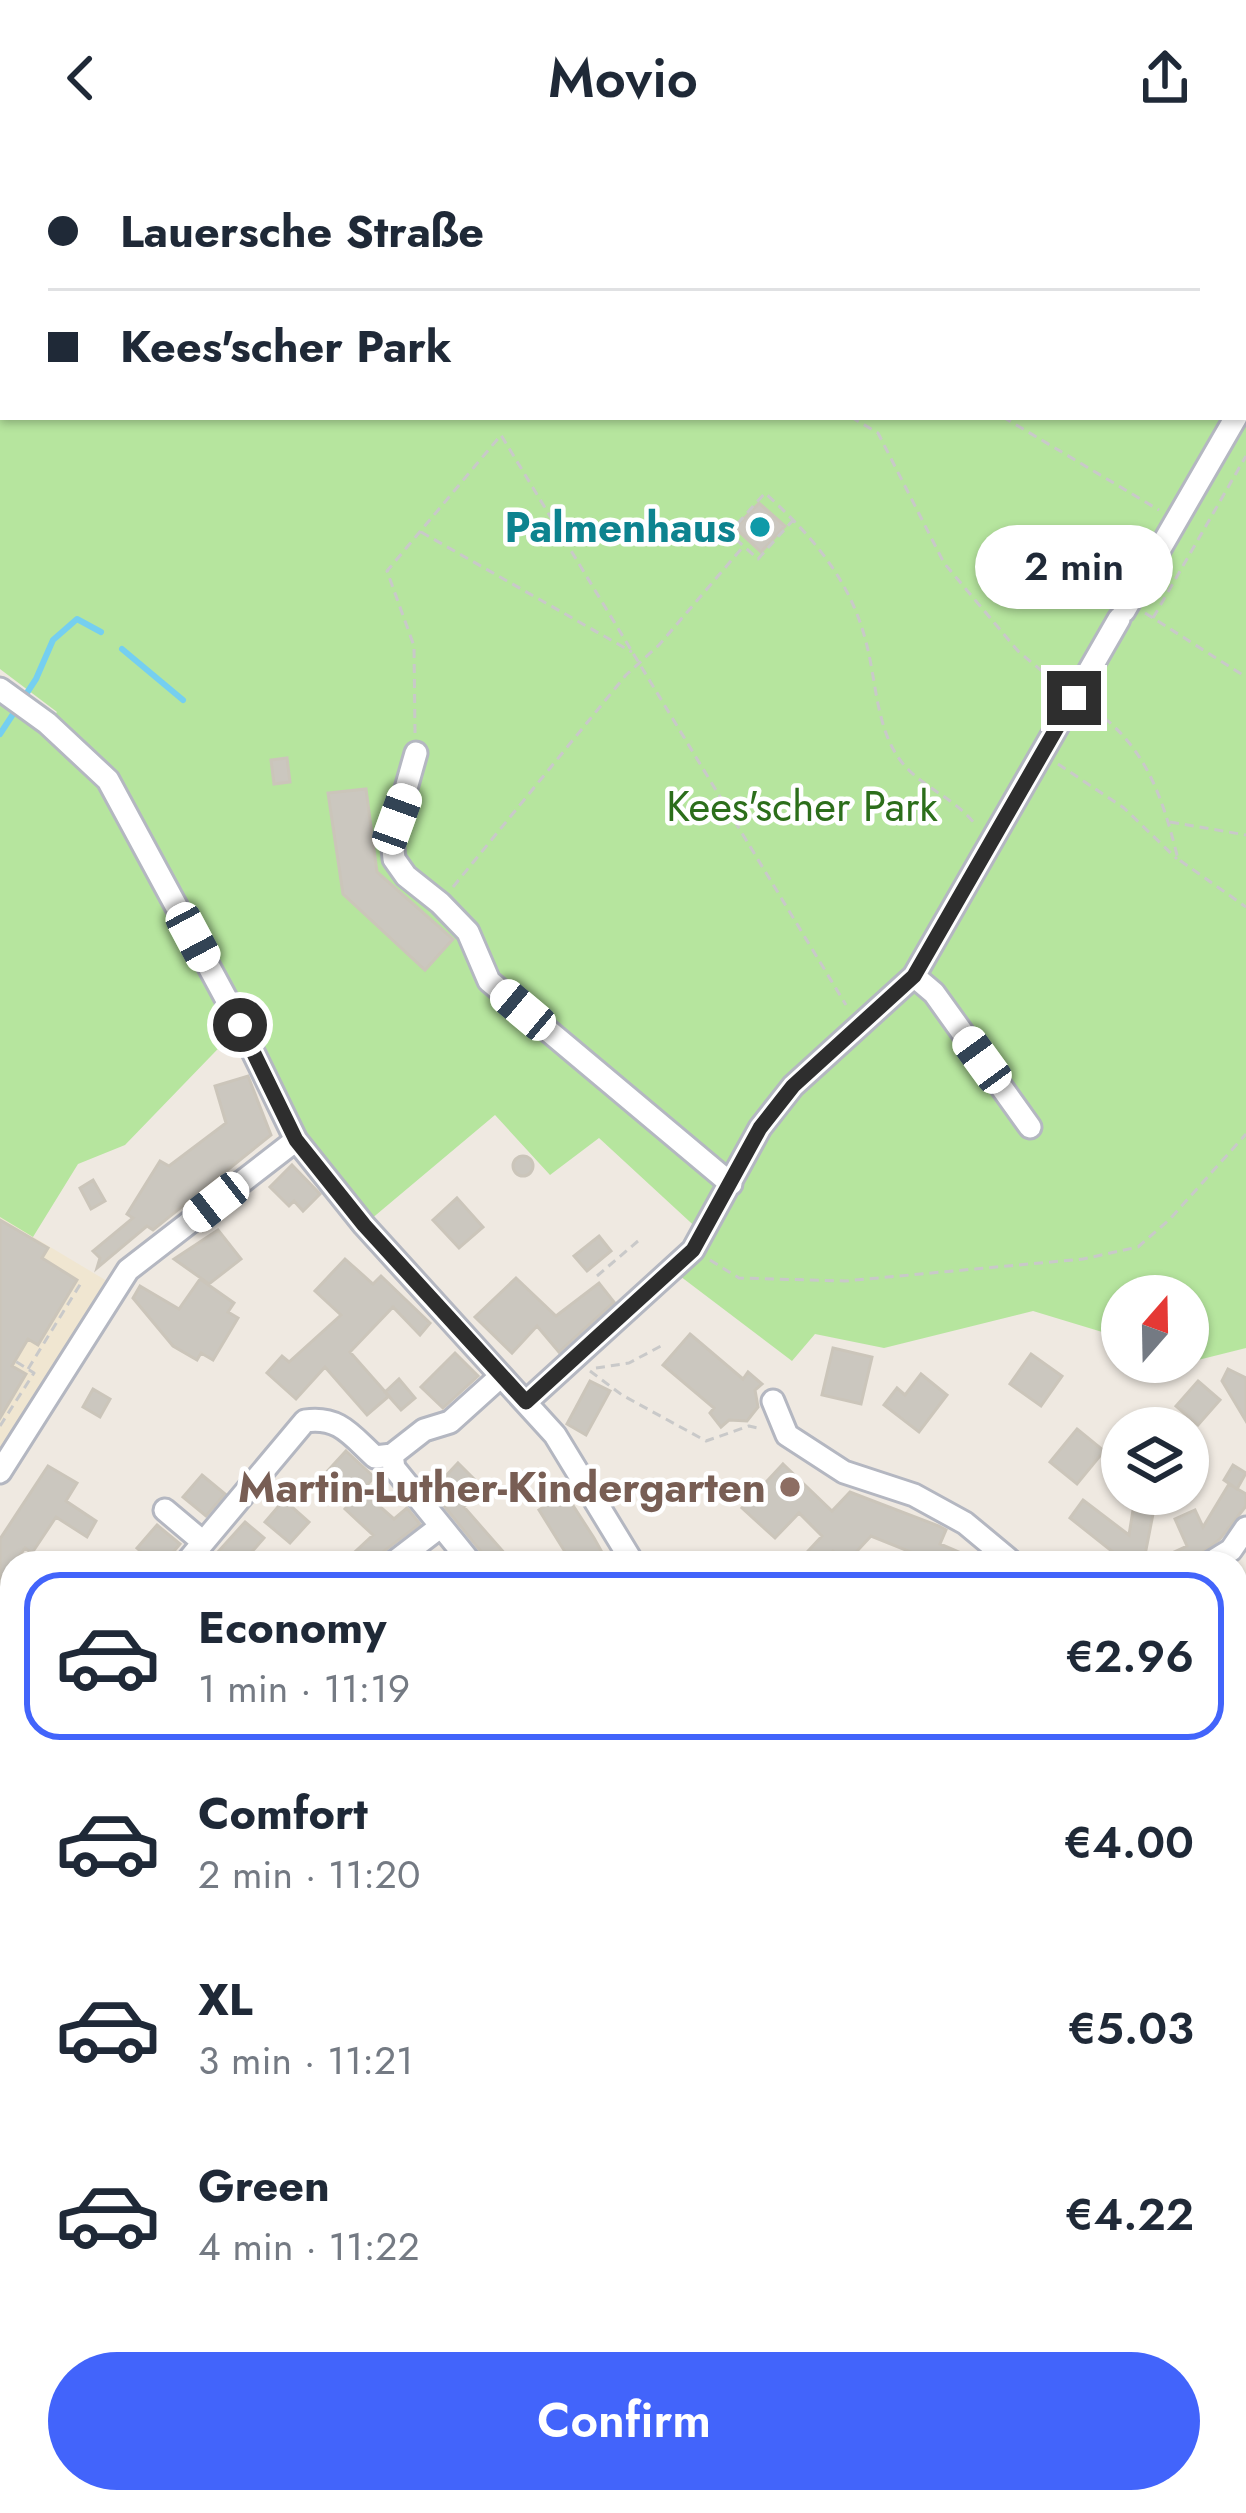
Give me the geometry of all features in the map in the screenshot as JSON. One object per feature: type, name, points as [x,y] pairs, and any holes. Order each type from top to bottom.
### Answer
[{"type":"street","points":[[526,1402],[698,1242],[760,1128],[793,1086],[914,976],[1233,420]]},
{"type":"street","points":[[0,689],[47,723],[108,780],[296,1140],[364,1225],[555,1435],[627,1551]]},
{"type":"street","points":[[416,753],[392,838],[394,859],[406,876],[468,932],[488,981],[726,1192]]},
{"type":"street","points":[[914,976],[934,993],[1030,1127]]},
{"type":"street","points":[[0,1472],[128,1270],[296,1140]]},
{"type":"street","points":[[196,1551],[305,1421],[325,1418],[375,1457],[392,1455],[424,1430],[450,1422],[501,1376]]},
{"type":"street","points":[[772,1401],[787,1435],[844,1472],[914,1495],[965,1522],[999,1551]]},
{"type":"street","points":[[392,1455],[394,1468],[461,1551]]},
{"type":"street","points":[[165,1510],[203,1542]]},
{"type":"street","points":[[408,1551],[440,1527]]},
{"type":"path","points":[[856,420],[878,434],[944,563],[1018,651],[1134,746],[1158,785],[1178,859]]},
{"type":"path","points":[[1008,420],[1176,520]]},
{"type":"path","points":[[416,753],[414,646],[387,572],[501,435],[860,1027]]},
{"type":"path","points":[[1246,456],[1153,618],[1246,677]]},
{"type":"path","points":[[794,519],[758,559],[729,533],[764,493],[794,519],[838,573],[852,599],[887,736],[897,756],[910,772],[972,819],[988,848]]},
{"type":"path","points":[[419,532],[633,652]]},
{"type":"path","points":[[440,903],[744,546]]},
{"type":"path","points":[[1042,753],[1124,808],[1178,859],[1246,907]]},
{"type":"path","points":[[1168,822],[1246,835]]},
{"type":"path","points":[[698,1242],[739,1278],[760,1279],[845,1280],[1082,1259],[1138,1247],[1170,1219],[1246,1134]]},
{"type":"path","points":[[597,1276],[638,1241]]},
{"type":"path","points":[[28,1369],[81,1283]]},
{"type":"path","points":[[661,1346],[629,1363],[589,1370],[706,1441],[749,1426],[787,1435]]},
{"type":"path","points":[[0,1426],[34,1372],[15,1361]]},
{"type":"shaded area","points":[[0,1217],[117,1287],[0,1472]]},
{"type":"green space","name":"Kees'scher Park","points":[[0,420],[1246,420],[1246,1348],[1209,1357],[1209,1275],[1101,1275],[1101,1332],[1033,1311],[884,1348],[815,1334],[792,1361],[672,1270],[702,1233],[599,1138],[550,1175],[495,1115],[364,1225],[296,1140],[240,1026],[125,1145],[78,1164],[33,1237],[0,1217],[0,689],[47,723],[57,712],[0,669]]},
{"type":"building","name":"Palmenhaus","points":[[759,503],[785,526],[761,552],[735,528]]},
{"type":"building","points":[[287,758],[290,782],[274,784],[271,760]]},
{"type":"building","points":[[366,789],[377,872],[453,939],[425,970],[343,894],[328,793]]},
{"type":"building","points":[[248,1076],[271,1135],[153,1230],[147,1226],[97,1268],[100,1258],[93,1251],[133,1218],[127,1214],[160,1161],[169,1166],[226,1123],[215,1086]]},
{"type":"building","points":[[523,1156],[533,1166],[523,1176],[513,1166]]},
{"type":"building","points":[[292,1165],[320,1194],[303,1211],[294,1201],[289,1206],[270,1187]]},
{"type":"building","points":[[93,1180],[105,1201],[91,1209],[80,1188]]},
{"type":"building","points":[[457,1198],[483,1227],[459,1248],[433,1220]]},
{"type":"building","points":[[0,1220],[48,1248],[42,1258],[77,1280],[38,1345],[28,1339],[12,1366],[26,1374],[0,1418]]},
{"type":"building","points":[[218,1230],[241,1259],[209,1284],[174,1259]]},
{"type":"building","points":[[599,1236],[611,1251],[587,1271],[574,1256]]},
{"type":"building","points":[[345,1259],[373,1284],[381,1276],[430,1323],[420,1335],[393,1307],[350,1352],[389,1396],[367,1415],[325,1367],[296,1399],[267,1373],[282,1356],[289,1362],[341,1315],[315,1291]]},
{"type":"building","points":[[516,1278],[556,1316],[599,1283],[614,1302],[559,1352],[537,1326],[512,1353],[475,1317]]},
{"type":"building","points":[[200,1279],[234,1303],[228,1312],[238,1318],[213,1360],[201,1353],[197,1360],[173,1346],[133,1298],[140,1286],[179,1309]]},
{"type":"building","points":[[690,1334],[743,1379],[748,1372],[762,1384],[755,1390],[758,1407],[747,1421],[729,1420],[721,1427],[710,1413],[714,1408],[663,1365]]},
{"type":"building","points":[[833,1348],[872,1357],[861,1404],[822,1395]]},
{"type":"building","points":[[455,1353],[478,1376],[443,1408],[421,1387]]},
{"type":"building","points":[[1031,1354],[1062,1376],[1041,1406],[1010,1384]]},
{"type":"building","points":[[1228,1369],[1246,1378],[1246,1421],[1222,1381]]},
{"type":"building","points":[[921,1374],[947,1395],[919,1432],[884,1405],[897,1388],[905,1395]]},
{"type":"building","points":[[399,1379],[415,1398],[401,1410],[385,1392]]},
{"type":"building","points":[[590,1381],[610,1391],[586,1435],[567,1424]]},
{"type":"building","points":[[1196,1383],[1220,1400],[1209,1412],[1209,1407],[1176,1406]]},
{"type":"building","points":[[93,1389],[110,1399],[100,1417],[83,1407]]},
{"type":"building","points":[[1077,1429],[1101,1449],[1077,1484],[1050,1462]]},
{"type":"building","points":[[346,1451],[374,1477],[362,1491],[394,1519],[407,1508],[420,1524],[384,1551],[356,1551],[373,1535],[345,1509],[352,1501],[324,1475]]},
{"type":"building","points":[[458,1463],[475,1480],[465,1490],[473,1497],[464,1507],[502,1551],[481,1551],[440,1501],[452,1489],[442,1480]]},
{"type":"building","points":[[783,1464],[832,1511],[850,1492],[939,1526],[946,1530],[940,1544],[956,1551],[908,1551],[871,1536],[857,1551],[808,1551],[822,1536],[799,1513],[775,1538],[742,1508]]},
{"type":"building","points":[[1233,1465],[1246,1473],[1237,1489],[1224,1480]]},
{"type":"building","points":[[48,1466],[77,1483],[66,1501],[96,1521],[87,1537],[56,1517],[33,1551],[0,1551],[0,1539]]},
{"type":"building","points":[[202,1475],[225,1494],[206,1516],[183,1497]]},
{"type":"building","points":[[1229,1484],[1246,1494],[1246,1506],[1220,1539],[1204,1551],[1176,1551],[1187,1546],[1175,1519],[1197,1515],[1203,1527]]},
{"type":"building","points":[[565,1493],[601,1551],[565,1551],[539,1510]]},
{"type":"building","points":[[284,1500],[309,1522],[290,1543],[265,1522]]},
{"type":"building","points":[[1083,1500],[1129,1535],[1132,1515],[1153,1515],[1146,1551],[1112,1551],[1070,1518]]},
{"type":"building","points":[[245,1522],[264,1538],[253,1551],[219,1551]]},
{"type":"building","points":[[157,1525],[180,1544],[174,1551],[137,1548]]},
{"type":"waterway","points":[[0,734],[36,679],[53,640],[77,619],[101,632]]},
{"type":"waterway","points":[[122,649],[183,700]]},
{"type":"place","name":"Palmenhaus","points":[[760,527]]},
{"type":"place","name":"Martin-Luther-Kindergarten","points":[[790,1487]]},
{"type":"route","points":[[240,1025],[296,1140],[364,1225],[526,1402],[693,1250],[760,1128],[793,1086],[914,976],[1074,698]]}]
